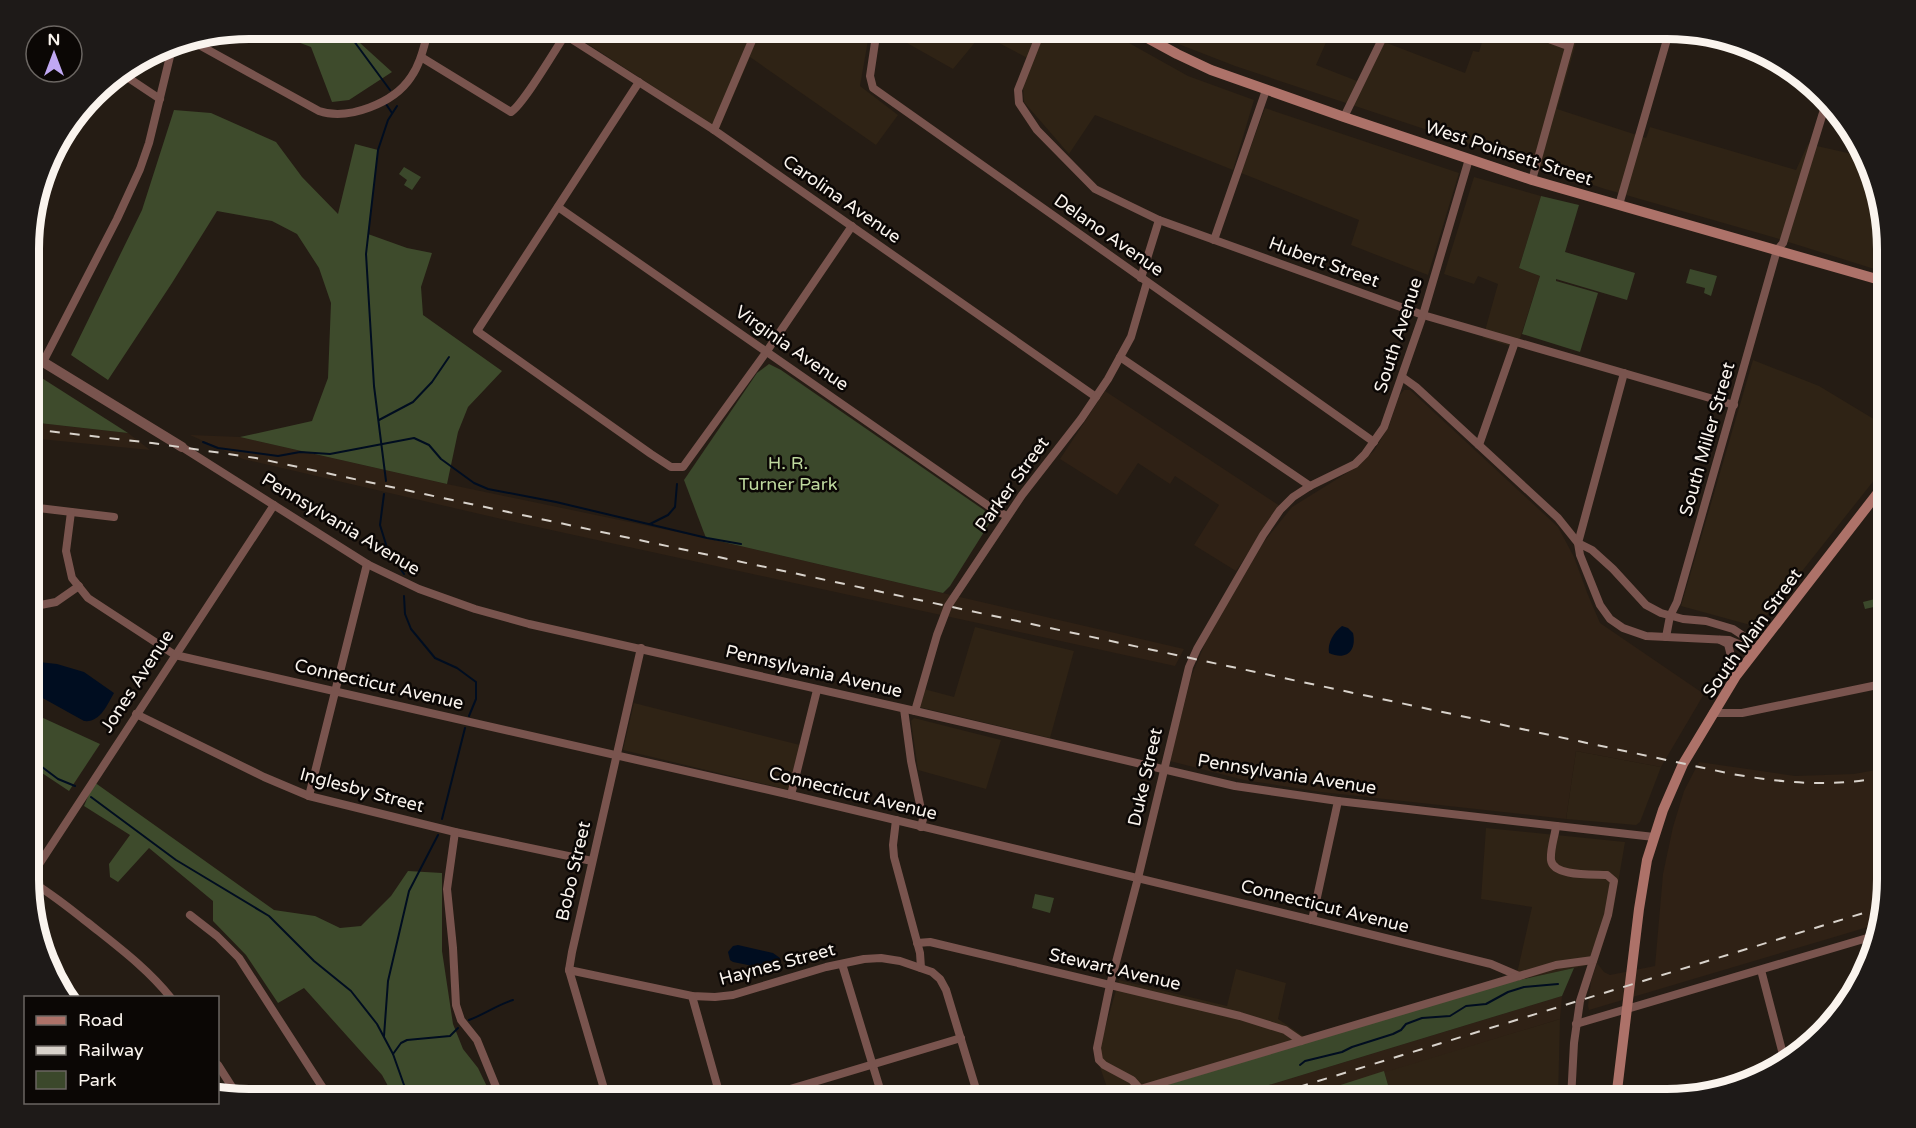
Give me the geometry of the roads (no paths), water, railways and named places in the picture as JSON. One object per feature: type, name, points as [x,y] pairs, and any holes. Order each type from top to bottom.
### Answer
[{"type":"main road","name":"West Poinsett Street","points":[[1150,39],[1211,70],[1532,180],[1877,279]]},
{"type":"main road","name":"South Main Street","points":[[1617,1089],[1643,882],[1663,810],[1683,764],[1736,676],[1877,494]]},
{"type":"street","points":[[199,45],[319,111],[338,115],[362,110],[393,95],[409,81],[421,57],[426,39]]},
{"type":"street","points":[[421,57],[511,112],[526,94],[562,39]]},
{"type":"street","name":"Carolina Avenue","points":[[577,39],[714,130],[1096,397]]},
{"type":"street","points":[[714,130],[752,39]]},
{"type":"street","name":"Delano Avenue","points":[[873,39],[870,76],[873,88],[1374,442]]},
{"type":"street","name":"Hubert Street","points":[[1038,39],[1018,90],[1019,103],[1037,130],[1095,189],[1159,220],[1424,315],[1734,405]]},
{"type":"street","points":[[1344,117],[1382,39]]},
{"type":"street","points":[[1550,39],[1568,46]]},
{"type":"street","points":[[1532,180],[1570,39]]},
{"type":"street","points":[[1619,205],[1667,39]]},
{"type":"street","points":[[43,362],[131,191],[149,143],[170,55]]},
{"type":"street","points":[[128,78],[160,99]]},
{"type":"street","points":[[639,82],[477,331],[671,467],[683,467],[767,351],[852,226]]},
{"type":"street","points":[[1214,240],[1266,90]]},
{"type":"street","name":"South Miller Street","points":[[1666,637],[1670,616],[1677,602],[1778,250],[1783,243],[1824,110]]},
{"type":"street","name":"South Avenue","points":[[1310,486],[1355,464],[1374,442],[1386,423],[1424,315],[1469,159]]},
{"type":"street","name":"Virginia Avenue","points":[[558,207],[1007,516]]},
{"type":"street","name":"Parker Street","points":[[915,711],[945,613],[1007,516],[1096,397],[1131,337],[1159,220]]},
{"type":"street","points":[[1479,445],[1515,342]]},
{"type":"street","points":[[1120,357],[1310,486]]},
{"type":"street","name":"Pennsylvania Avenue","points":[[39,360],[368,564],[419,590],[475,609],[529,624],[1235,786],[1338,801],[1654,837]]},
{"type":"street","points":[[1624,373],[1578,543],[1580,555],[1600,605],[1610,619],[1623,628],[1646,636],[1720,640],[1741,644],[1755,651]]},
{"type":"street","points":[[1402,377],[1416,387],[1558,518],[1578,543],[1592,550],[1608,564],[1652,610],[1733,629],[1748,639],[1755,651]]},
{"type":"street","name":"Duke Street","points":[[1140,1089],[1132,1080],[1104,1065],[1099,1060],[1097,1048],[1110,985],[1184,685],[1197,649],[1273,520],[1293,497],[1310,486]]},
{"type":"street","name":"Jones Avenue","points":[[39,865],[274,505]]},
{"type":"street","points":[[39,508],[114,517]]},
{"type":"street","points":[[71,512],[66,551],[72,578],[88,598],[175,655]]},
{"type":"street","points":[[309,796],[368,564]]},
{"type":"street","points":[[39,605],[56,602],[79,586]]},
{"type":"street","points":[[1720,640],[1728,644],[1736,676]]},
{"type":"street","name":"Bobo Street","points":[[604,1089],[569,970],[641,648]]},
{"type":"street","name":"Connecticut Avenue","points":[[175,655],[617,754],[896,820],[1491,964],[1519,976]]},
{"type":"street","points":[[1713,713],[1742,713],[1877,684]]},
{"type":"street","points":[[791,795],[817,690]]},
{"type":"street","points":[[904,709],[911,761],[923,819],[921,827]]},
{"type":"street","name":"Inglesby Street","points":[[136,714],[264,777],[309,796],[592,861]]},
{"type":"street","points":[[1312,920],[1338,801]]},
{"type":"street","points":[[896,820],[894,857],[917,943],[921,968],[935,975],[944,985],[976,1089]]},
{"type":"street","points":[[1556,826],[1551,859],[1555,869],[1562,872],[1607,875],[1614,881],[1608,915],[1585,983],[1576,1024],[1572,1089]]},
{"type":"street","points":[[454,831],[447,889],[456,1005],[461,1020],[477,1040],[497,1089]]},
{"type":"street","points":[[40,886],[147,971],[169,996]]},
{"type":"street","points":[[189,915],[217,936],[239,958],[322,1087],[319,1089]]},
{"type":"street","points":[[1576,1024],[1868,938]]},
{"type":"street","name":"Stewart Avenue","points":[[917,943],[930,942],[1256,1020],[1284,1030],[1301,1041]]},
{"type":"street","name":"Haynes Street","points":[[569,970],[692,996],[715,997],[734,995],[864,959],[881,958],[921,968]]},
{"type":"street","points":[[1140,1089],[1556,965],[1593,960]]},
{"type":"street","points":[[842,964],[880,1089]]},
{"type":"street","points":[[1761,970],[1783,1055]]},
{"type":"street","points":[[692,996],[718,1089]]},
{"type":"street","points":[[792,1089],[961,1038]]},
{"type":"street","points":[[219,1067],[232,1088]]},
{"type":"water","points":[[1342,626],[1353,633],[1354,639],[1349,653],[1340,656],[1329,653],[1329,645]]},
{"type":"water","points":[[39,662],[57,664],[84,672],[114,693],[99,716],[90,721],[84,721],[39,696]]},
{"type":"water","points":[[738,945],[773,953],[780,958],[779,966],[768,969],[733,962],[728,952],[733,946]]},
{"type":"waterway","points":[[352,39],[390,90]]},
{"type":"waterway","points":[[386,104],[392,113]]},
{"type":"waterway","points":[[386,481],[374,386],[366,254],[378,150],[388,120],[397,106]]},
{"type":"waterway","points":[[379,420],[413,402],[432,382],[449,357]]},
{"type":"waterway","points":[[203,442],[218,448],[278,456],[300,452],[330,454],[414,438],[429,445],[441,459],[474,483],[488,489],[741,544]]},
{"type":"waterway","points":[[650,524],[668,515],[675,507],[677,484]]},
{"type":"waterway","points":[[384,494],[380,525],[388,551],[404,574]]},
{"type":"waterway","points":[[404,596],[405,614],[411,629],[435,658],[457,668],[476,682],[476,699],[469,716]]},
{"type":"waterway","points":[[442,819],[465,728]]},
{"type":"waterway","points":[[39,765],[58,779],[75,786]]},
{"type":"waterway","points":[[91,797],[176,860],[269,916],[314,961],[351,991],[377,1024],[393,1054],[405,1089]]},
{"type":"waterway","points":[[384,1036],[388,981],[409,891],[438,835]]},
{"type":"waterway","points":[[1300,1065],[1305,1061],[1342,1052],[1393,1034],[1406,1024],[1422,1018],[1450,1016],[1466,1006],[1486,1004],[1508,992],[1524,987],[1558,984]]},
{"type":"waterway","points":[[469,1020],[513,1000]]},
{"type":"waterway","points":[[393,1054],[401,1043],[407,1040],[450,1036],[458,1028]]},
{"type":"railway","points":[[39,430],[256,458],[1732,774],[1809,783],[1848,782],[1877,778]]},
{"type":"railway","points":[[1292,1089],[1874,910]]},
{"type":"park label","name":"H. R. Turner Park","points":[[788,473]]}]
